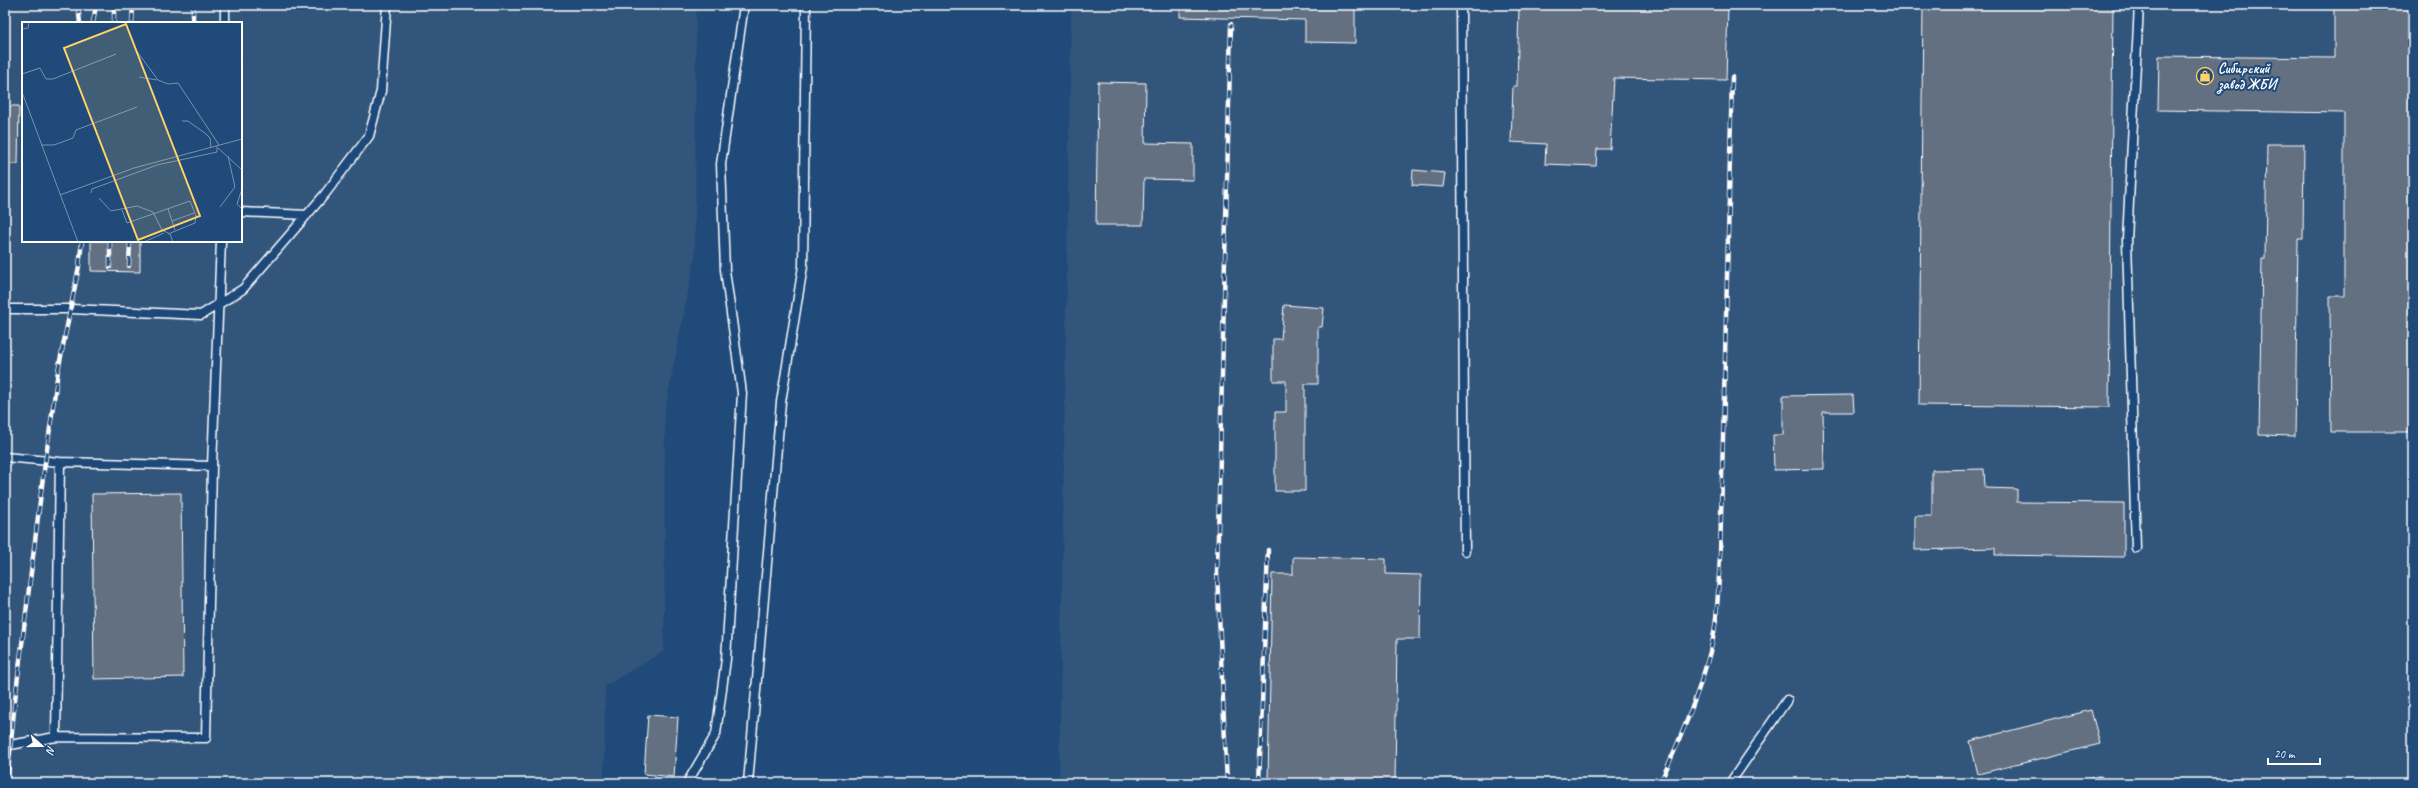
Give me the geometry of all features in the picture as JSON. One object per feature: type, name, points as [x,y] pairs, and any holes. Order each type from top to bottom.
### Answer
[{"type":"lane","points":[[225,5],[225,22]]},
{"type":"lane","points":[[5,309],[71,308],[201,315],[243,290],[307,215],[369,136],[381,91],[387,5]]},
{"type":"lane","points":[[687,783],[716,734],[726,659],[742,393],[725,270],[721,164],[744,5]]},
{"type":"lane","points":[[748,783],[782,402],[803,266],[806,5]]},
{"type":"lane","points":[[1461,5],[1465,552]]},
{"type":"lane","points":[[2136,548],[2127,240],[2139,5]]},
{"type":"lane","points":[[242,212],[307,215]]},
{"type":"lane","points":[[5,744],[10,745],[56,738],[206,738],[212,466],[217,305],[221,242]]},
{"type":"lane","points":[[5,456],[60,462],[212,466]]},
{"type":"lane","points":[[56,738],[60,462]]},
{"type":"lane","points":[[1730,783],[1787,700]]},
{"type":"shaded area","points":[[5,5],[696,5],[695,256],[665,410],[664,651],[605,686],[604,783],[5,783]]},
{"type":"shaded area","points":[[1071,5],[2413,5],[2413,774],[2406,783],[1059,783]]},
{"type":"building","points":[[1180,5],[1355,5],[1355,43],[1305,42],[1305,20],[1180,17]]},
{"type":"building","points":[[1519,5],[1728,5],[1726,80],[1614,78],[1610,149],[1597,149],[1596,166],[1545,164],[1546,144],[1511,142],[1513,86],[1517,86]]},
{"type":"building","points":[[1923,5],[2113,5],[2109,407],[1919,405]]},
{"type":"building","points":[[2334,5],[2413,5],[2413,432],[2331,432],[2330,296],[2344,296],[2344,113],[2158,110],[2159,56],[2334,58]]},
{"type":"building","points":[[1098,82],[1146,83],[1145,143],[1193,144],[1193,180],[1144,179],[1143,225],[1096,225]]},
{"type":"building","points":[[5,106],[19,106],[18,164],[5,164]]},
{"type":"building","points":[[2267,144],[2304,144],[2303,239],[2298,239],[2295,436],[2259,435],[2262,259],[2265,259]]},
{"type":"building","points":[[1413,170],[1445,173],[1443,187],[1412,185]]},
{"type":"building","points":[[91,242],[140,242],[140,272],[91,271]]},
{"type":"building","points":[[1284,305],[1324,308],[1322,327],[1318,327],[1318,384],[1305,384],[1305,491],[1275,491],[1275,412],[1286,412],[1286,381],[1273,381],[1273,339],[1281,339]]},
{"type":"building","points":[[1853,395],[1854,412],[1823,412],[1824,469],[1774,470],[1773,435],[1783,435],[1783,396]]},
{"type":"building","points":[[1984,469],[1985,488],[2017,489],[2017,502],[2124,503],[2124,557],[1995,555],[1995,548],[1915,550],[1915,516],[1932,516],[1932,470]]},
{"type":"building","points":[[181,493],[183,677],[94,679],[92,494]]},
{"type":"building","points":[[1293,557],[1386,559],[1386,574],[1421,575],[1420,639],[1397,639],[1395,783],[1268,783],[1272,574],[1293,574]]},
{"type":"building","points":[[2091,710],[2100,744],[1978,774],[1970,741]]},
{"type":"building","points":[[648,715],[678,717],[674,777],[644,774]]},
{"type":"railway","points":[[78,5],[80,22]]},
{"type":"railway","points":[[93,22],[96,5]]},
{"type":"railway","points":[[114,5],[114,22]]},
{"type":"railway","points":[[132,22],[133,5]]},
{"type":"railway","points":[[193,5],[193,22]]},
{"type":"railway","points":[[1227,783],[1217,573],[1231,24]]},
{"type":"railway","points":[[1660,783],[1682,734],[1701,683],[1711,648],[1716,614],[1720,557],[1732,77]]},
{"type":"railway","points":[[7,783],[15,700],[42,485],[58,371],[79,266],[82,242]]},
{"type":"railway","points":[[110,242],[110,267]]},
{"type":"railway","points":[[129,266],[130,242]]},
{"type":"railway","points":[[1259,783],[1268,550]]},
{"type":"place","name":"Сибирский завод ЖБИ","points":[[2205,76]]}]
